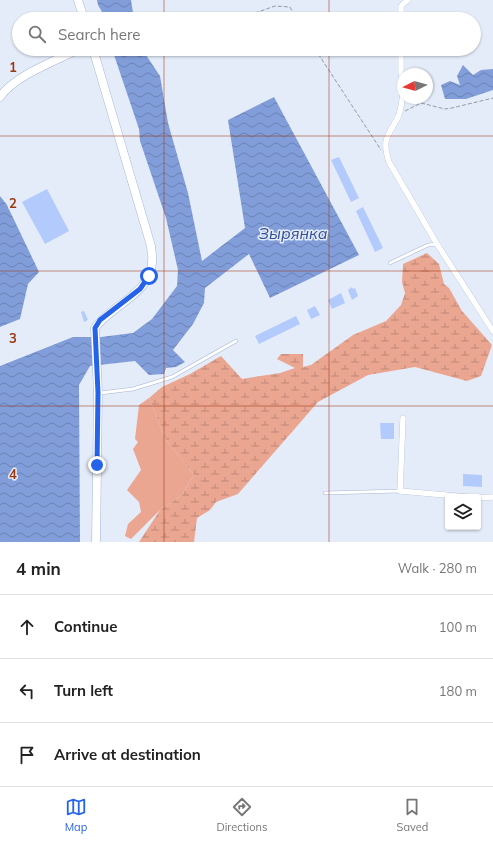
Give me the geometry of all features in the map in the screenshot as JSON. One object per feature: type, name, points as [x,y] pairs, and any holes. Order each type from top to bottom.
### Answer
[{"type":"street","points":[[78,0],[82,12]]},
{"type":"street","points":[[401,12],[401,6],[408,0]]},
{"type":"street","points":[[0,97],[15,81],[65,56]]},
{"type":"street","points":[[95,56],[149,240],[152,263],[149,276],[140,289],[100,320],[95,328],[98,371],[96,542]]},
{"type":"street","points":[[401,56],[401,68]]},
{"type":"street","points":[[401,104],[399,114],[385,140],[385,150],[389,162],[437,244],[493,331]]},
{"type":"street","points":[[403,418],[400,491],[445,495]]},
{"type":"street","points":[[481,498],[493,497]]},
{"type":"lane","points":[[390,263],[428,245],[437,244]]},
{"type":"lane","points":[[98,393],[133,389],[172,377],[236,342]]},
{"type":"lane","points":[[325,493],[400,491]]},
{"type":"path","points":[[258,12],[275,6],[290,7],[292,12]]},
{"type":"path","points":[[320,56],[381,150]]},
{"type":"path","points":[[399,114],[421,102],[445,109],[493,98]]},
{"type":"green space","points":[[427,253],[439,264],[444,284],[449,288],[462,311],[492,345],[481,376],[467,381],[415,367],[368,375],[318,402],[238,494],[216,502],[210,510],[197,518],[194,542],[139,542],[160,510],[182,495],[194,475],[166,440],[149,398],[162,387],[190,374],[221,356],[242,379],[280,373],[295,368],[277,359],[281,354],[303,354],[303,367],[311,365],[353,335],[386,321],[401,305],[405,293],[402,282],[403,264]]},
{"type":"green space","points":[[149,398],[166,440],[194,475],[182,495],[160,510],[131,539],[125,536],[128,524],[141,512],[139,502],[127,490],[141,470],[133,449],[138,442],[135,439],[139,405]]},
{"type":"water","points":[[97,0],[131,0],[133,12],[102,12]]},
{"type":"water","name":"Зырянка","points":[[114,56],[147,56],[160,76],[168,123],[188,193],[202,261],[245,228],[228,120],[274,97],[359,255],[270,298],[249,254],[205,288],[204,303],[193,324],[173,350],[185,362],[176,367],[166,368],[164,374],[149,375],[135,361],[90,366],[79,385],[80,542],[0,542],[0,366],[73,337],[101,337],[133,333],[152,319],[177,286],[178,270],[166,218],[140,141],[139,129]]},
{"type":"water","points":[[463,65],[473,75],[481,70],[493,69],[493,90],[466,99],[445,99],[441,85],[450,81],[460,85],[457,76]]},
{"type":"water","points":[[0,196],[7,205],[39,272],[28,284],[20,319],[0,327]]},
{"type":"building","points":[[339,157],[359,198],[351,202],[331,160]]},
{"type":"building","points":[[47,189],[69,231],[45,244],[22,202]]},
{"type":"building","points":[[363,207],[383,248],[375,252],[356,211]]},
{"type":"building","points":[[352,287],[353,289],[355,288],[358,296],[352,300],[348,290]]},
{"type":"building","points":[[341,293],[345,303],[332,309],[328,300]]},
{"type":"building","points":[[315,306],[320,315],[311,319],[307,310]]},
{"type":"building","points":[[84,311],[88,320],[84,322],[81,312]]},
{"type":"building","points":[[296,316],[300,324],[259,344],[255,336]]},
{"type":"building","points":[[380,423],[394,423],[394,439],[381,439]]},
{"type":"building","points":[[463,474],[482,475],[482,487],[463,486]]},
{"type":"route","points":[[97,465],[98,371],[95,328],[100,320],[140,289],[149,276]]}]
